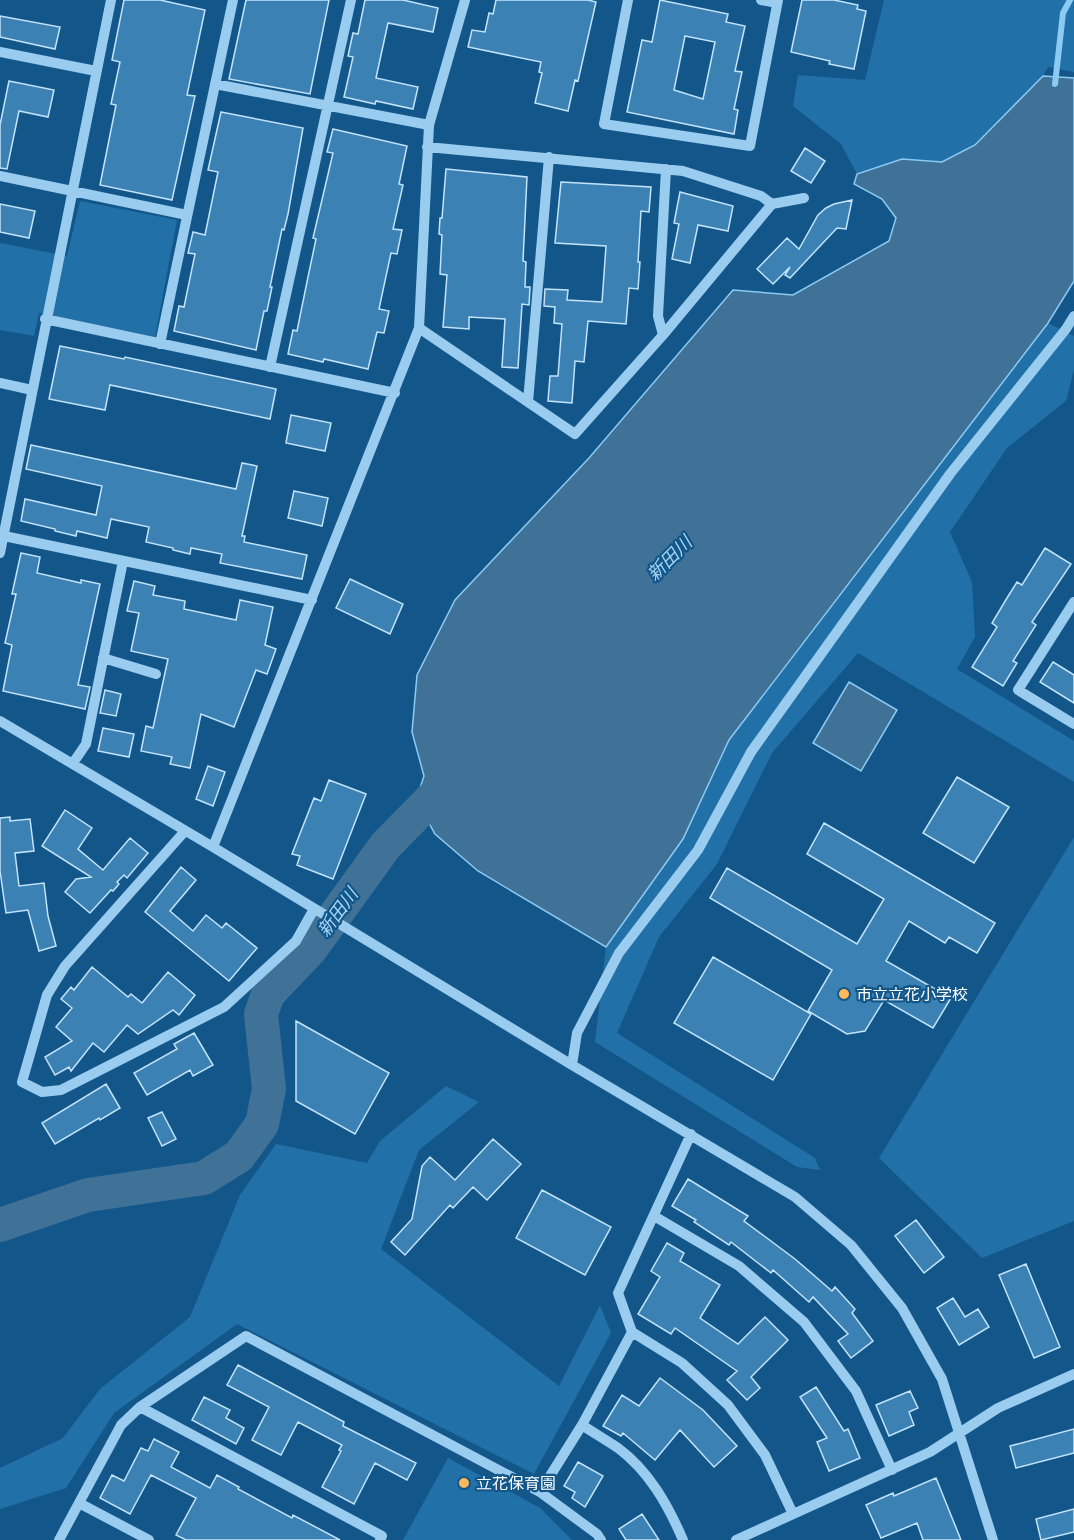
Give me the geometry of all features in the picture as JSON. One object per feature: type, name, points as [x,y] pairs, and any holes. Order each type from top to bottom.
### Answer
[{"type":"street","points":[[0,553],[45,319],[111,0]]},
{"type":"street","points":[[160,344],[233,0]]},
{"type":"street","points":[[270,367],[351,0]]},
{"type":"street","points":[[213,847],[419,328],[429,125],[465,0]]},
{"type":"street","points":[[628,0],[604,124],[750,146],[778,1],[761,0]]},
{"type":"street","points":[[0,52],[96,71]]},
{"type":"street","points":[[215,84],[429,125]]},
{"type":"street","points":[[428,147],[683,171],[761,196],[772,204]]},
{"type":"street","points":[[528,402],[549,158]]},
{"type":"street","points":[[663,334],[657,316],[666,169]]},
{"type":"street","points":[[0,176],[187,215]]},
{"type":"street","points":[[419,328],[576,434],[772,204],[804,198]]},
{"type":"street","points":[[572,1065],[577,1033],[619,953],[698,850],[751,752],[950,474],[1074,316]]},
{"type":"street","points":[[45,319],[395,393]]},
{"type":"street","points":[[0,383],[32,390]]},
{"type":"street","points":[[4,536],[312,600]]},
{"type":"street","points":[[73,763],[86,744],[123,561]]},
{"type":"street","points":[[1074,602],[1018,690],[1074,724]]},
{"type":"street","points":[[103,658],[156,674]]},
{"type":"street","points":[[0,721],[795,1197],[851,1245],[902,1308],[942,1379],[993,1540]]},
{"type":"street","points":[[184,831],[65,966],[47,994],[22,1082],[42,1092],[61,1090],[224,1007],[297,941],[314,909]]},
{"type":"street","points":[[691,1134],[618,1293],[632,1332],[682,1363],[728,1405],[765,1455],[793,1514]]},
{"type":"street","points":[[654,1216],[739,1266],[804,1322],[856,1391],[892,1470]]},
{"type":"street","points":[[540,1492],[582,1425],[632,1332]]},
{"type":"street","points":[[59,1540],[121,1425],[140,1407],[246,1336],[540,1492],[602,1540]]},
{"type":"street","points":[[736,1540],[930,1452],[998,1408],[1074,1374]]},
{"type":"street","points":[[140,1407],[382,1536],[380,1540]]},
{"type":"street","points":[[582,1425],[619,1449],[647,1477],[669,1509],[683,1540]]},
{"type":"street","points":[[79,1503],[149,1540]]},
{"type":"shaded area","points":[[884,0],[1074,0],[1074,72],[1048,67],[1043,76],[976,145],[942,162],[902,159],[857,174],[841,144],[793,106],[798,75],[865,80]]},
{"type":"shaded area","points":[[80,201],[177,220],[155,337],[39,313],[34,336],[0,330],[0,243],[67,256]]},
{"type":"shaded area","points":[[1048,323],[1074,336],[1074,370],[1066,401],[1007,448],[950,532],[972,582],[975,637],[957,669],[1074,741],[1074,782],[858,653],[772,753],[717,864],[659,937],[617,1033],[815,1158],[820,1170],[797,1167],[595,1042],[606,947],[683,839],[729,740]]},
{"type":"shaded area","points":[[1074,837],[1074,1221],[982,1258],[879,1158]]},
{"type":"shaded area","points":[[446,1086],[479,1102],[419,1150],[381,1249],[559,1386],[600,1305],[611,1333],[534,1474],[237,1324],[114,1413],[66,1488],[0,1509],[0,1468],[63,1438],[100,1389],[190,1317],[240,1195],[276,1144],[367,1163],[380,1141]]},
{"type":"shaded area","name":"立花保育園","points":[[448,1458],[540,1508],[572,1540],[403,1540]]},
{"type":"water","points":[[1043,76],[1074,78],[1074,281],[1048,323],[729,740],[683,839],[606,947],[478,871],[435,834],[416,800],[424,776],[412,732],[417,675],[455,600],[589,458],[733,290],[793,295],[889,241],[896,218],[882,199],[854,184],[857,174],[902,159],[942,162],[975,145]]},
{"type":"water","points":[[849,682],[897,710],[861,771],[813,743]]},
{"type":"building","points":[[124,0],[160,0],[205,10],[187,95],[195,96],[172,200],[100,185],[116,105],[111,104],[120,62],[112,60]]},
{"type":"building","points":[[246,0],[329,0],[310,94],[229,79]]},
{"type":"building","points":[[365,0],[403,0],[438,8],[433,32],[388,23],[376,78],[418,87],[413,109],[344,97],[353,57],[348,56],[353,33],[358,34]]},
{"type":"building","points":[[496,0],[588,0],[596,2],[578,81],[575,80],[568,111],[535,103],[542,73],[539,72],[541,62],[468,47],[472,30],[485,32],[489,13],[493,14]]},
{"type":"building","points":[[660,0],[728,14],[726,22],[745,26],[735,71],[742,72],[734,109],[738,110],[734,134],[627,112],[642,40],[652,42]],"holes":[[[685,36],[715,42],[703,99],[674,90]]]},
{"type":"building","points":[[802,0],[834,0],[858,5],[857,9],[866,11],[854,69],[791,52]]},
{"type":"building","points":[[0,16],[60,27],[55,49],[0,37]]},
{"type":"building","points":[[9,81],[54,90],[48,117],[19,111],[7,169],[0,168],[0,125]]},
{"type":"building","points":[[221,112],[303,128],[288,214],[284,230],[282,229],[267,311],[264,311],[256,350],[174,331],[179,306],[184,307],[195,254],[188,253],[193,232],[205,235],[218,172],[208,170]]},
{"type":"building","points":[[333,129],[407,146],[399,184],[403,185],[393,229],[402,230],[397,254],[391,253],[379,309],[389,311],[384,333],[377,332],[368,369],[288,354],[293,330],[297,331],[316,239],[313,238],[333,153],[327,152]]},
{"type":"building","points":[[805,148],[825,161],[811,183],[791,171]]},
{"type":"building","points":[[446,169],[527,177],[523,261],[526,262],[525,287],[530,287],[529,305],[522,304],[518,368],[502,367],[505,319],[469,317],[469,329],[443,327],[447,275],[440,274],[442,235],[439,234]]},
{"type":"building","points":[[561,182],[651,187],[649,212],[641,211],[638,289],[629,288],[626,324],[588,321],[584,362],[575,361],[572,403],[548,401],[550,376],[558,376],[562,324],[554,323],[555,307],[544,306],[545,289],[568,290],[567,300],[602,302],[606,246],[555,243]]},
{"type":"building","points":[[680,192],[733,206],[728,231],[698,225],[690,263],[672,259],[679,224],[674,223]]},
{"type":"building","points":[[852,200],[846,229],[837,228],[790,278],[785,275],[790,267],[773,284],[757,269],[787,238],[799,249],[818,215],[826,208]]},
{"type":"building","points":[[0,204],[35,211],[29,238],[0,232]]},
{"type":"building","points":[[60,346],[124,359],[125,357],[276,389],[270,419],[110,385],[105,410],[49,399]]},
{"type":"building","points":[[291,415],[331,423],[325,451],[286,443]]},
{"type":"building","points":[[31,445],[236,489],[242,463],[257,466],[242,536],[245,536],[244,542],[307,555],[302,579],[220,563],[222,554],[191,548],[190,554],[146,542],[149,527],[111,519],[107,538],[77,531],[76,536],[21,521],[25,499],[96,515],[102,486],[26,469]]},
{"type":"building","points":[[294,491],[328,498],[322,526],[288,518]]},
{"type":"building","points":[[1045,548],[1071,564],[1032,622],[1036,625],[1013,661],[1017,663],[1003,686],[972,667],[997,627],[992,623],[1007,598],[1017,582],[1022,585]]},
{"type":"building","points":[[21,553],[40,557],[37,573],[81,583],[81,580],[100,584],[78,685],[90,687],[85,709],[3,691],[12,645],[5,643],[16,594],[12,594]]},
{"type":"building","points":[[350,579],[403,604],[390,634],[336,608]]},
{"type":"building","points":[[134,581],[155,586],[153,595],[185,601],[184,609],[236,620],[240,600],[273,607],[265,645],[276,649],[267,674],[256,670],[234,727],[201,714],[190,768],[170,764],[172,757],[141,751],[146,726],[153,728],[168,659],[131,651],[139,613],[127,611]]},
{"type":"building","points":[[1053,662],[1074,675],[1074,703],[1040,682]]},
{"type":"building","points":[[105,690],[121,694],[116,716],[100,713]]},
{"type":"building","points":[[103,728],[134,734],[129,757],[98,751]]},
{"type":"building","points":[[208,766],[225,772],[213,806],[196,799]]},
{"type":"building","points":[[957,777],[1009,807],[974,863],[923,833]]},
{"type":"building","points":[[329,780],[366,794],[333,879],[297,865],[300,856],[292,854],[314,798],[321,801]]},
{"type":"building","points":[[65,810],[92,828],[78,849],[103,870],[130,838],[148,853],[127,878],[124,875],[117,882],[119,884],[113,891],[111,890],[90,913],[65,892],[76,879],[91,877],[42,846]]},
{"type":"building","points":[[10,817],[10,821],[30,819],[34,851],[15,853],[19,886],[44,883],[48,916],[56,946],[39,951],[28,910],[6,913],[0,871],[0,818]]},
{"type":"building","points":[[824,823],[995,923],[977,953],[949,937],[945,943],[909,921],[886,961],[951,998],[933,1028],[884,1000],[865,1031],[847,1034],[808,1011],[832,970],[710,898],[727,868],[857,944],[884,899],[807,854]]},
{"type":"building","points":[[181,867],[196,880],[170,911],[193,931],[206,915],[222,928],[226,923],[257,948],[229,981],[145,912]]},
{"type":"building","points":[[713,957],[811,1014],[773,1080],[674,1023]]},
{"type":"building","points":[[92,967],[128,997],[131,994],[142,1003],[168,972],[195,995],[179,1015],[173,1010],[138,1034],[127,1025],[104,1052],[93,1043],[71,1071],[69,1067],[55,1075],[45,1057],[72,1041],[56,1027],[72,1008],[61,999],[71,987],[74,990]]},
{"type":"building","points":[[296,1021],[389,1073],[355,1134],[296,1101]]},
{"type":"building","points":[[194,1033],[213,1065],[193,1076],[190,1070],[147,1095],[134,1073],[177,1049],[174,1044]]},
{"type":"building","points":[[106,1084],[120,1108],[55,1144],[42,1123]]},
{"type":"building","points":[[162,1112],[176,1139],[162,1146],[148,1118]]},
{"type":"building","points":[[493,1139],[521,1164],[487,1200],[473,1187],[453,1208],[450,1205],[405,1255],[391,1242],[412,1219],[422,1166],[430,1157],[455,1180]]},
{"type":"building","points":[[688,1179],[748,1216],[744,1221],[795,1259],[832,1291],[835,1287],[855,1309],[852,1313],[873,1341],[851,1358],[838,1341],[848,1334],[813,1297],[809,1302],[773,1270],[771,1273],[731,1242],[729,1245],[694,1222],[696,1220],[672,1206]]},
{"type":"building","points":[[542,1190],[611,1227],[585,1275],[516,1238]]},
{"type":"building","points":[[916,1220],[944,1257],[924,1273],[895,1236]]},
{"type":"building","points":[[667,1243],[684,1253],[680,1261],[720,1285],[700,1318],[738,1344],[765,1317],[788,1340],[751,1377],[760,1388],[747,1400],[727,1380],[737,1371],[675,1328],[671,1334],[638,1314],[660,1277],[651,1271]]},
{"type":"building","points":[[1026,1264],[1060,1347],[1034,1358],[999,1275]]},
{"type":"building","points":[[953,1298],[965,1317],[978,1309],[989,1327],[959,1345],[937,1308]]},
{"type":"building","points":[[238,1365],[344,1422],[343,1426],[416,1463],[407,1480],[375,1463],[354,1504],[322,1487],[342,1445],[298,1422],[281,1455],[252,1440],[269,1407],[227,1385]]},
{"type":"building","points":[[660,1378],[703,1410],[737,1446],[714,1467],[680,1430],[655,1460],[623,1433],[621,1436],[603,1426],[622,1395],[639,1406]]},
{"type":"building","points":[[816,1387],[844,1431],[848,1429],[860,1458],[829,1471],[817,1442],[827,1438],[800,1397]]},
{"type":"building","points":[[910,1391],[918,1408],[909,1412],[914,1425],[889,1436],[876,1405]]},
{"type":"building","points":[[204,1397],[230,1410],[226,1418],[244,1428],[236,1444],[192,1420]]},
{"type":"building","points":[[1074,1429],[1074,1453],[1016,1468],[1010,1446]]},
{"type":"building","points":[[154,1439],[179,1452],[171,1467],[210,1488],[217,1475],[292,1518],[293,1515],[340,1540],[186,1540],[176,1535],[196,1498],[151,1475],[130,1514],[100,1498],[112,1475],[124,1481],[141,1448],[148,1451]]},
{"type":"building","points":[[578,1462],[603,1476],[585,1507],[572,1498],[575,1492],[564,1486]]},
{"type":"building","points":[[936,1478],[961,1540],[923,1540],[917,1523],[881,1538],[866,1505]]},
{"type":"building","points":[[1074,1509],[1074,1532],[1041,1540],[1036,1519]]},
{"type":"building","points":[[642,1514],[659,1540],[626,1540],[619,1529]]},
{"type":"waterway","points":[[1055,84],[1063,13],[1070,0]]},
{"type":"waterway","name":"新田川","points":[[0,1225],[88,1195],[204,1178],[239,1156],[262,1124],[269,1089],[261,1014],[268,994],[310,950],[386,845],[454,776]]},
{"type":"place","name":"市立立花小学校","points":[[844,994]]},
{"type":"place","name":"立花保育園","points":[[464,1483]]}]
